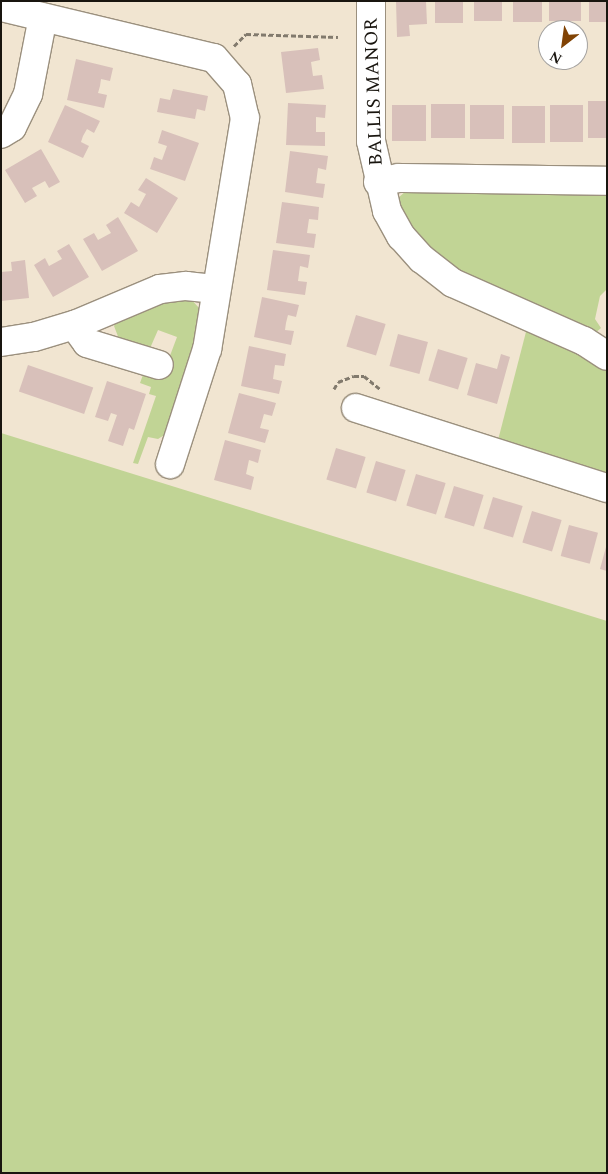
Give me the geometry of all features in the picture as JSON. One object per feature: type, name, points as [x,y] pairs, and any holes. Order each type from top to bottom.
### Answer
[{"type":"street","name":"BALLIS MANOR","points":[[371,1],[371,141],[378,182],[387,211],[401,236],[437,271],[478,296],[584,341],[607,356]]},
{"type":"street","points":[[1,7],[195,52],[219,62],[237,84],[245,118],[207,349],[170,464]]},
{"type":"street","points":[[1,134],[12,127],[28,94],[43,17]]},
{"type":"street","points":[[378,182],[399,178],[607,181]]},
{"type":"street","points":[[1,342],[34,337],[74,325],[160,289],[186,286],[216,289]]},
{"type":"street","points":[[74,325],[87,343],[159,365]]},
{"type":"street","points":[[356,408],[607,488]]},
{"type":"path","points":[[219,62],[246,34],[338,37]]},
{"type":"green space","points":[[406,191],[607,192],[607,289],[600,296],[595,319],[601,328],[593,335],[470,282],[425,251],[396,207],[398,198]]},
{"type":"green space","points":[[173,295],[190,298],[199,308],[202,323],[169,432],[158,439],[148,437],[138,464],[133,463],[156,396],[149,394],[151,387],[140,383],[144,372],[162,377],[177,337],[158,330],[151,346],[143,348],[119,339],[114,326],[119,317]]},
{"type":"green space","points":[[527,328],[607,367],[607,480],[497,444]]},
{"type":"green space","points":[[1,433],[607,621],[607,1173],[1,1173]]},
{"type":"building","points":[[396,1],[426,1],[427,24],[409,25],[410,36],[397,37]]},
{"type":"building","points":[[435,1],[463,1],[463,23],[435,23]]},
{"type":"building","points":[[474,1],[502,1],[502,21],[474,21]]},
{"type":"building","points":[[513,1],[542,1],[542,20],[538,20],[538,22],[513,22]]},
{"type":"building","points":[[549,1],[581,1],[581,20],[549,20]]},
{"type":"building","points":[[589,1],[607,1],[607,22],[589,22]]},
{"type":"building","points":[[318,48],[320,60],[311,62],[313,76],[322,75],[324,89],[286,93],[281,52]]},
{"type":"building","points":[[76,59],[113,68],[110,81],[101,79],[98,93],[107,95],[104,108],[67,100]]},
{"type":"building","points":[[173,89],[208,96],[205,111],[197,109],[195,119],[157,112],[160,98],[170,100]]},
{"type":"building","points":[[588,101],[607,101],[607,138],[588,138]]},
{"type":"building","points":[[288,103],[326,105],[325,118],[316,117],[316,132],[325,132],[325,146],[286,145]]},
{"type":"building","points":[[431,104],[465,104],[465,138],[431,138]]},
{"type":"building","points":[[65,105],[100,121],[94,133],[87,129],[83,136],[81,142],[89,146],[83,158],[48,142]]},
{"type":"building","points":[[392,105],[426,105],[426,141],[392,141]]},
{"type":"building","points":[[470,105],[504,105],[504,139],[470,139]]},
{"type":"building","points":[[550,105],[583,105],[583,142],[550,142]]},
{"type":"building","points":[[512,106],[545,106],[545,143],[512,143]]},
{"type":"building","points":[[162,130],[199,143],[185,181],[150,169],[154,157],[162,160],[167,146],[158,143]]},
{"type":"building","points":[[41,149],[60,182],[49,188],[45,181],[32,188],[37,196],[25,203],[5,170]]},
{"type":"building","points":[[290,151],[328,156],[326,170],[318,168],[316,183],[325,184],[323,198],[285,192]]},
{"type":"building","points":[[146,178],[178,198],[157,233],[124,213],[131,202],[139,207],[146,194],[138,190]]},
{"type":"building","points":[[282,202],[319,207],[318,220],[309,219],[307,233],[316,234],[314,248],[276,243]]},
{"type":"building","points":[[118,217],[138,251],[102,271],[83,239],[94,233],[98,240],[111,233],[106,225]]},
{"type":"building","points":[[69,244],[89,277],[53,297],[34,265],[45,258],[49,266],[62,259],[57,251]]},
{"type":"building","points":[[273,250],[310,255],[308,268],[300,266],[298,281],[307,282],[305,295],[267,290]]},
{"type":"building","points":[[25,260],[29,298],[1,301],[1,272],[12,271],[11,262]]},
{"type":"building","points":[[262,297],[299,305],[296,317],[288,315],[286,323],[285,330],[294,331],[291,345],[254,337]]},
{"type":"building","points":[[356,315],[386,324],[376,356],[346,347]]},
{"type":"building","points":[[398,334],[428,342],[419,374],[389,366]]},
{"type":"building","points":[[249,346],[286,354],[284,366],[275,365],[273,379],[282,381],[279,394],[241,386]]},
{"type":"building","points":[[438,349],[468,358],[458,390],[428,381]]},
{"type":"building","points":[[501,354],[510,357],[497,404],[467,395],[476,363],[497,369]]},
{"type":"building","points":[[28,365],[93,387],[84,414],[19,391]]},
{"type":"building","points":[[107,381],[146,394],[134,430],[129,428],[123,446],[108,441],[117,415],[111,413],[108,421],[95,417]]},
{"type":"building","points":[[239,393],[276,403],[272,416],[264,414],[260,428],[269,430],[265,443],[228,433]]},
{"type":"building","points":[[225,440],[261,450],[258,463],[249,460],[246,474],[254,477],[251,490],[214,480]]},
{"type":"building","points":[[336,448],[366,457],[356,489],[326,480]]},
{"type":"building","points":[[376,461],[406,470],[396,502],[366,493]]},
{"type":"building","points":[[416,474],[446,483],[436,515],[406,506]]},
{"type":"building","points":[[454,486],[484,495],[474,527],[444,518]]},
{"type":"building","points":[[493,497],[523,506],[513,538],[483,529]]},
{"type":"building","points":[[532,511],[562,520],[552,552],[522,543]]},
{"type":"building","points":[[569,525],[598,533],[590,564],[561,556]]},
{"type":"building","points":[[607,547],[607,571],[600,569]]}]
